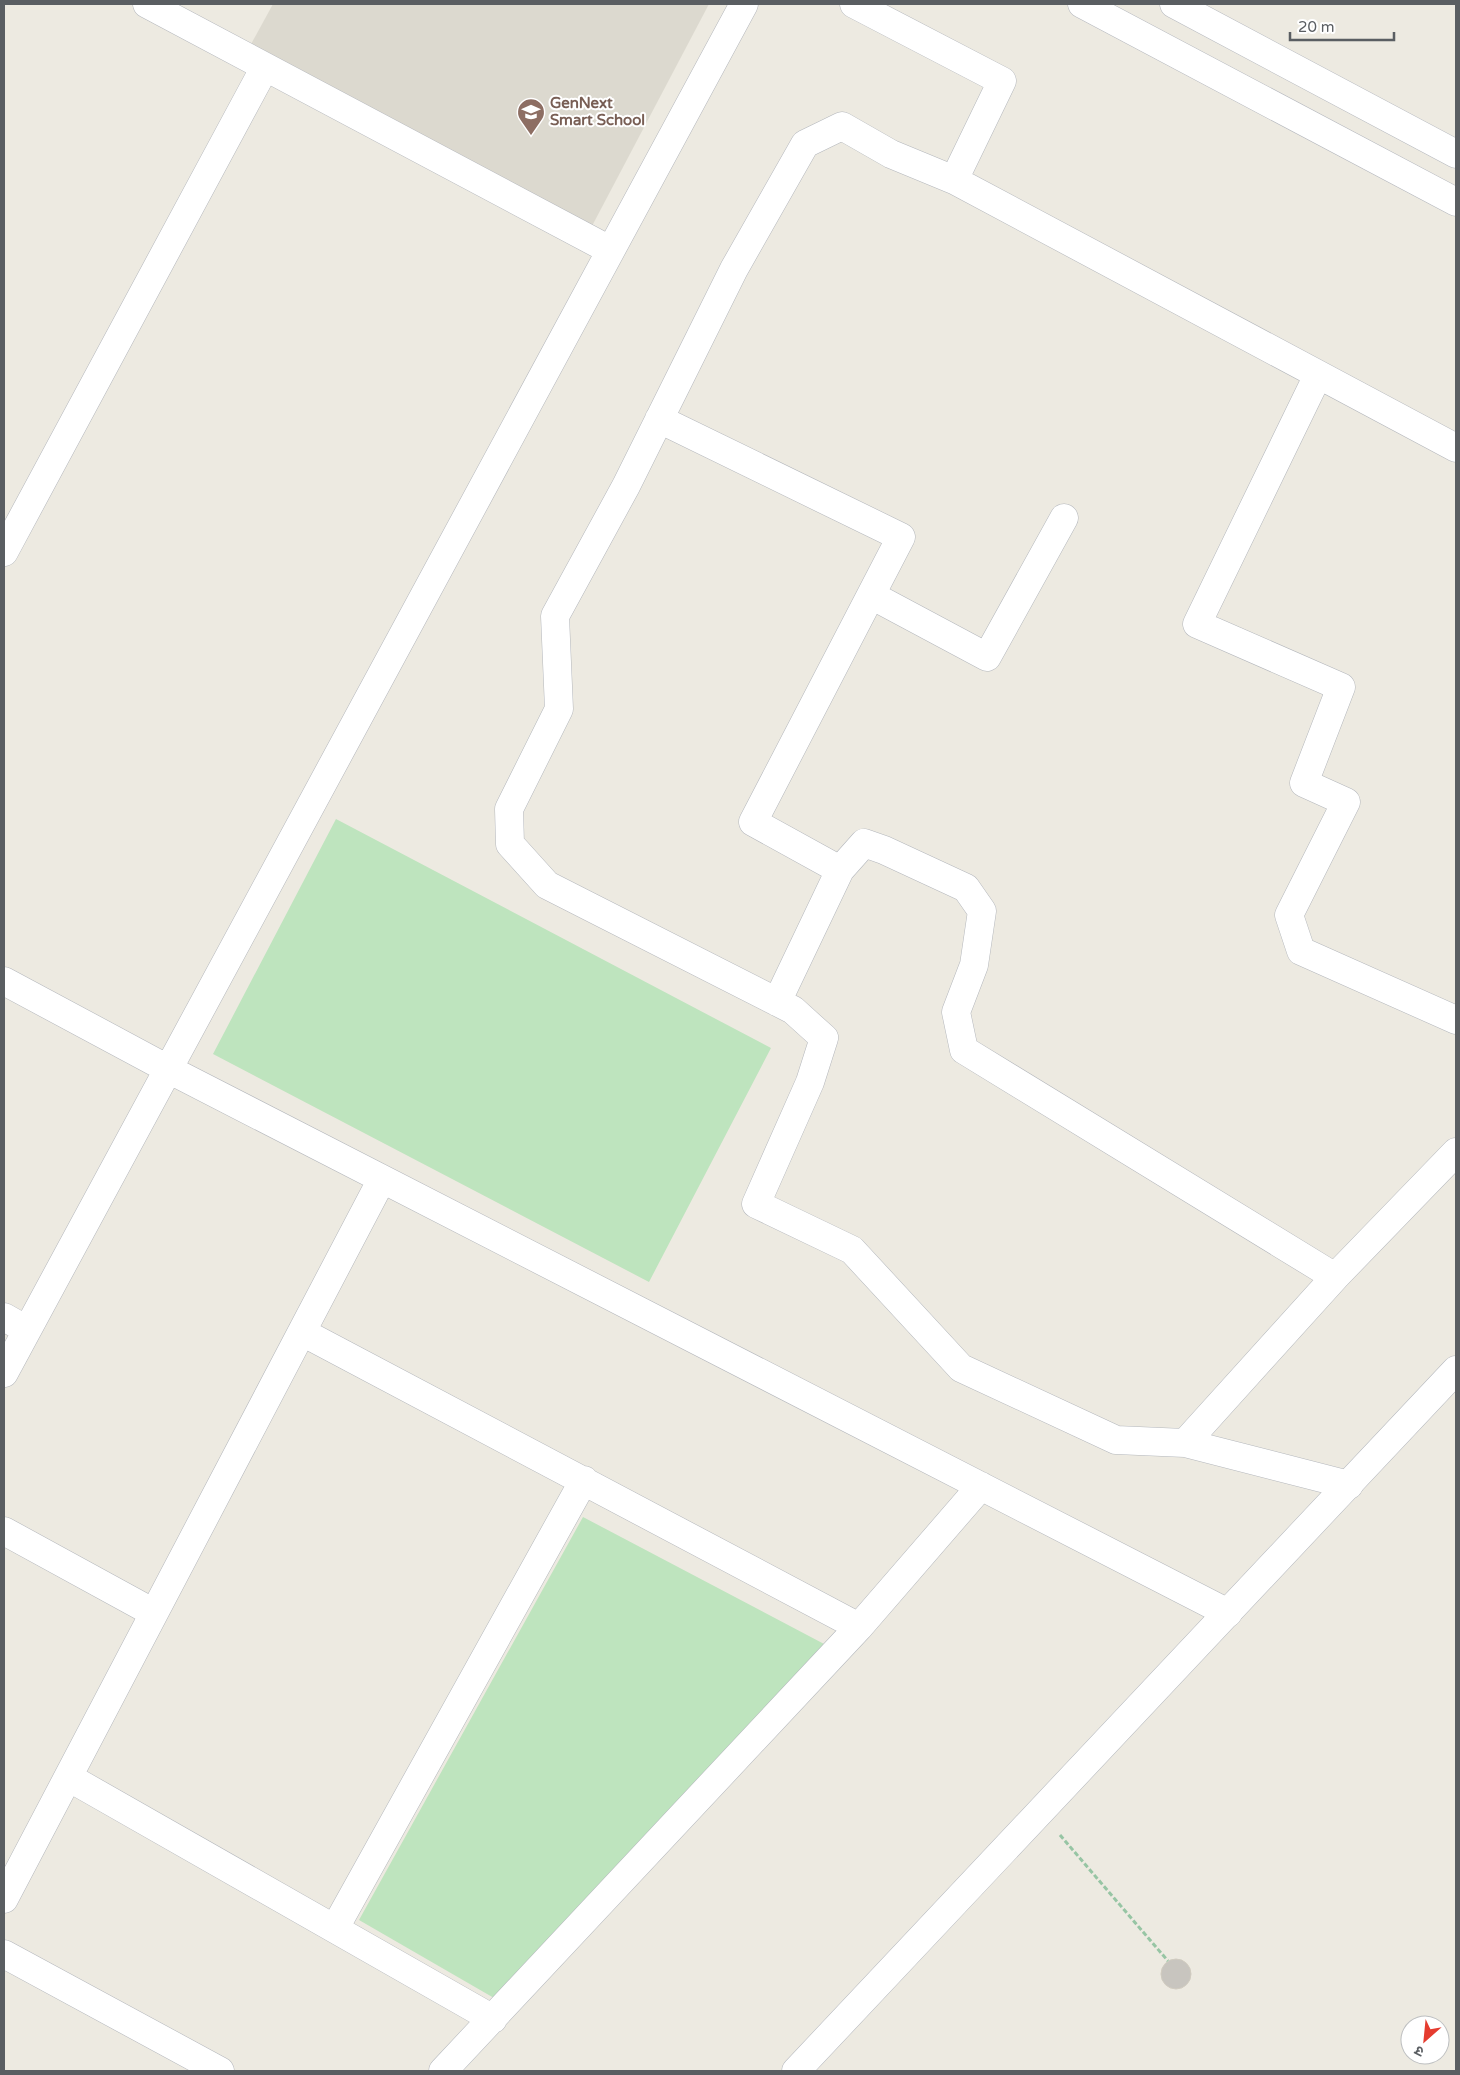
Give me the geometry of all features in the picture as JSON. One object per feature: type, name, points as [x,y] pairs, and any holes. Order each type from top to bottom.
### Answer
[{"type":"street","points":[[147,4],[610,250]]},
{"type":"street","points":[[4,1373],[744,4]]},
{"type":"street","points":[[854,4],[1002,81],[954,180]]},
{"type":"street","points":[[1084,4],[1456,202]]},
{"type":"street","points":[[1174,4],[1456,154]]},
{"type":"street","points":[[4,552],[265,67]]},
{"type":"street","points":[[1349,1485],[1186,1443],[1116,1440],[961,1368],[852,1250],[756,1204],[810,1082],[824,1038],[793,1010],[547,885],[510,844],[509,808],[559,709],[555,616],[626,486],[734,269],[805,144],[842,126],[891,154],[954,180],[1456,448]]},
{"type":"street","points":[[1318,375],[1197,624],[1341,687],[1304,783],[1346,802],[1288,915],[1301,951],[1456,1020]]},
{"type":"street","points":[[659,419],[901,537],[753,822],[840,870]]},
{"type":"street","points":[[871,595],[987,657],[1064,518]]},
{"type":"street","points":[[777,1002],[840,870],[864,843],[884,850],[966,888],[982,911],[974,966],[956,1012],[964,1050],[1335,1277]]},
{"type":"street","points":[[4,981],[168,1069],[1228,1613]]},
{"type":"street","points":[[1186,1443],[1335,1277],[1456,1152]]},
{"type":"street","points":[[4,1899],[382,1179]]},
{"type":"street","points":[[4,1317],[27,1330]]},
{"type":"street","points":[[302,1332],[859,1627]]},
{"type":"street","points":[[796,2071],[1456,1370]]},
{"type":"street","points":[[335,1928],[584,1480]]},
{"type":"street","points":[[443,2071],[859,1627],[982,1486]]},
{"type":"street","points":[[4,1531],[154,1613]]},
{"type":"street","points":[[68,1777],[493,2019]]},
{"type":"street","points":[[4,1954],[220,2071]]},
{"type":"path","points":[[1040,1812],[1168,1961]]},
{"type":"shaded area","name":"GenNext Smart School","points":[[273,4],[709,4],[592,226],[250,46]]},
{"type":"green space","points":[[336,819],[771,1048],[649,1282],[213,1054]]},
{"type":"green space","points":[[583,1517],[826,1645],[494,1998],[359,1920]]},
{"type":"building","points":[[1176,1959],[1187,1963],[1191,1974],[1187,1985],[1176,1989],[1165,1985],[1161,1974],[1165,1963]]},
{"type":"place","name":"GenNext Smart School","points":[[531,136]]}]
